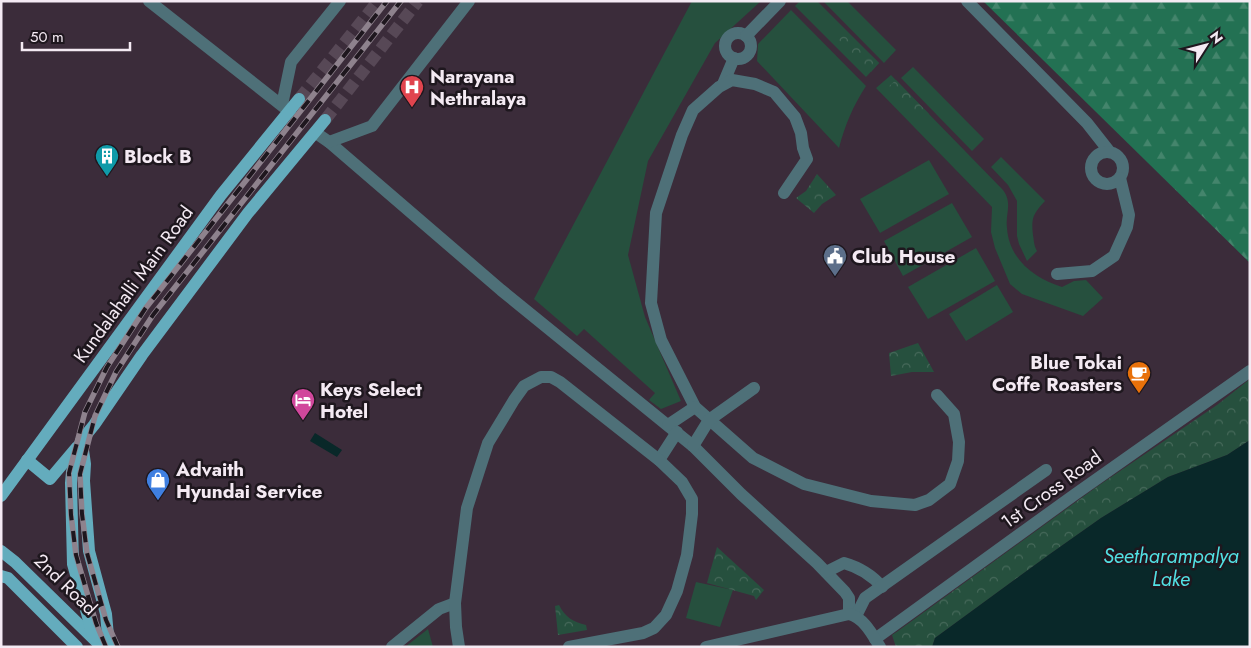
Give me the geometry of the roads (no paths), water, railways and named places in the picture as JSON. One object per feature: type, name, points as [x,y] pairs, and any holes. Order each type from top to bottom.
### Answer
[{"type":"main road","name":"Kundalahalli Main Road","points":[[1,496],[224,191],[286,109],[299,99]]},
{"type":"main road","points":[[27,460],[50,479],[94,425],[142,355],[248,213],[325,120]]},
{"type":"main road","points":[[81,441],[72,472],[71,483],[73,564],[98,643]]},
{"type":"main road","points":[[81,441],[85,464],[84,481],[89,551],[106,614],[109,647]]},
{"type":"main road","name":"2nd Road","points":[[1,551],[15,562],[98,643]]},
{"type":"main road","name":"2nd Road","points":[[1,576],[8,578],[77,647]]},
{"type":"street","points":[[149,1],[286,109]]},
{"type":"street","points":[[286,109],[291,62],[340,1]]},
{"type":"street","points":[[329,142],[372,126],[469,1]]},
{"type":"street","points":[[746,36],[780,1]]},
{"type":"street","points":[[967,1],[1087,122],[1108,151],[1118,155],[1123,164],[1120,178],[1116,182],[1106,184],[1096,180],[1090,166],[1098,153],[1108,151]]},
{"type":"street","points":[[734,34],[746,36],[750,43],[750,51],[745,58],[734,58],[727,51],[726,43],[734,34]]},
{"type":"street","points":[[724,84],[734,58]]},
{"type":"street","points":[[784,193],[807,159],[795,117],[774,92],[755,84],[732,80],[719,86],[693,110],[682,135],[656,214],[651,303],[661,340],[695,407],[753,458],[804,484],[871,501],[915,505],[929,500],[950,484],[958,462],[959,442],[954,414],[936,395]]},
{"type":"street","points":[[316,133],[329,142],[501,290],[693,446],[740,494],[826,572],[849,598],[852,615]]},
{"type":"street","points":[[1057,274],[1092,272],[1114,256],[1127,227],[1129,215],[1120,178]]},
{"type":"street","name":"1st Cross Road","points":[[878,643],[1081,490],[1250,370]]},
{"type":"street","points":[[460,647],[454,603],[467,508],[488,443],[524,386],[541,377],[551,377],[560,382],[659,460],[682,482],[692,499],[687,555],[677,590],[666,615],[654,628],[643,633],[569,647]]},
{"type":"street","points":[[693,446],[709,420],[754,388]]},
{"type":"street","points":[[659,460],[673,429],[695,407]]},
{"type":"street","points":[[852,615],[864,598],[1046,470]]},
{"type":"street","points":[[826,572],[844,563],[856,566],[882,586]]},
{"type":"street","points":[[392,647],[439,610],[454,603]]},
{"type":"street","points":[[706,647],[852,615],[863,621],[878,643]]},
{"type":"water","points":[[315,433],[342,450],[337,457],[310,441]]},
{"type":"water","name":"Seetharampalya Lake","points":[[1250,440],[1250,647],[932,647],[935,638],[1101,518],[1168,477],[1227,455]]},
{"type":"tunnel","points":[[299,99],[378,1]]},
{"type":"tunnel","points":[[325,120],[418,1]]},
{"type":"railway","points":[[106,647],[96,623],[76,555],[71,515],[69,473],[85,412],[107,367],[145,309],[387,1]]},
{"type":"railway","points":[[118,647],[106,620],[87,553],[82,514],[80,474],[95,416],[116,372],[153,315],[401,1]]},
{"type":"place","name":"Narayana Nethralaya","points":[[412,108]]},
{"type":"place","name":"Block B","points":[[107,177]]},
{"type":"place","name":"Club House","points":[[835,277]]},
{"type":"place","name":"Blue Tokai Coffe Roasters","points":[[1139,394]]},
{"type":"place","name":"Keys Select Hotel","points":[[303,421]]},
{"type":"place","name":"Advaith Hyundai Service","points":[[158,501]]}]
